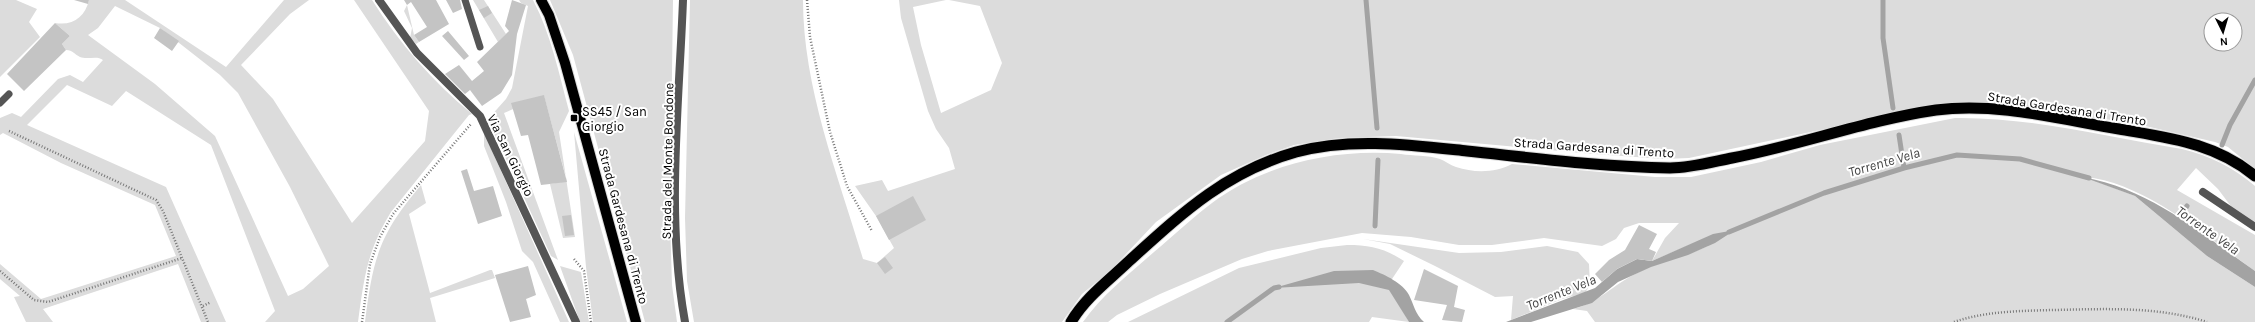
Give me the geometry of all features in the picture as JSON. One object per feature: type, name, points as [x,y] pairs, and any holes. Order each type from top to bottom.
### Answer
[{"type":"highway","name":"Strada Gardesana di Trento","points":[[1071,322],[1090,297],[1189,207],[1224,184],[1260,165],[1296,152],[1330,145],[1370,144],[1421,146],[1547,159],[1682,168],[1777,149],[1904,116],[1943,110],[1979,108],[2012,111],[2183,142],[2218,152],[2235,161],[2255,176]]},
{"type":"main road","name":"Strada Gardesana di Trento","points":[[541,0],[549,15],[565,63],[636,322]]},
{"type":"street","name":"Via San Giorgio","points":[[379,0],[417,53],[480,116],[576,322]]},
{"type":"street","name":"Strada del Monte Bondone","points":[[683,0],[676,170],[678,284],[685,322]]},
{"type":"street","points":[[2203,192],[2255,227]]},
{"type":"lane","points":[[465,0],[480,47]]},
{"type":"lane","points":[[0,103],[9,94]]},
{"type":"path","points":[[807,0],[810,37],[830,132],[847,186],[872,231]]},
{"type":"path","points":[[362,322],[370,264],[380,237],[393,214],[462,132],[480,116]]},
{"type":"path","points":[[8,131],[156,200],[163,211],[203,306],[208,322]]},
{"type":"path","points":[[0,271],[34,300],[48,302],[182,258]]},
{"type":"path","points":[[574,259],[584,270],[591,322]]},
{"type":"path","points":[[203,306],[211,302]]},
{"type":"path","points":[[1954,322],[1972,316],[2112,308],[2174,314],[2207,322]]},
{"type":"shaded area","points":[[0,0],[16,0],[37,9],[29,22],[40,37],[0,77]]},
{"type":"shaded area","points":[[89,0],[125,0],[226,67],[284,0],[309,0],[290,14],[241,65],[273,99],[352,223],[425,141],[429,111],[354,0],[372,0],[405,47],[443,88],[472,114],[469,115],[391,212],[383,226],[368,265],[362,292],[358,322],[265,322],[275,311],[211,145],[126,91],[112,106],[67,85],[27,125],[166,187],[226,322],[201,322],[178,264],[43,309],[53,322],[26,322],[14,297],[20,296],[0,279],[0,264],[41,299],[176,256],[155,205],[61,163],[3,133],[0,135],[0,118],[12,113],[21,117],[58,79],[70,75],[83,82],[103,60],[98,58],[80,57],[72,51],[66,50],[62,44],[70,36],[55,23],[61,24],[73,22],[81,16]],"holes":[[[115,6],[160,28],[220,75],[238,93],[290,187],[329,266],[303,289],[288,296],[215,136],[155,84],[88,35],[98,28]]]},
{"type":"shaded area","points":[[473,0],[484,0],[506,34],[498,42]]},
{"type":"shaded area","points":[[519,0],[533,0],[545,26],[569,111],[559,132],[566,176],[544,96],[504,113],[558,260],[551,256],[489,122],[489,118],[506,99],[512,88],[528,6],[521,3]]},
{"type":"shaded area","points":[[550,0],[673,0],[670,217],[672,285],[677,322],[645,322],[573,55]]},
{"type":"shaded area","points":[[690,0],[803,0],[809,66],[815,98],[833,163],[863,259],[877,263],[894,248],[876,216],[855,186],[882,180],[888,191],[955,169],[949,148],[936,129],[928,111],[901,18],[899,0],[946,0],[913,7],[921,45],[941,113],[991,90],[1002,63],[980,6],[949,0],[2255,0],[2255,169],[2228,147],[2215,142],[2128,122],[2062,114],[1937,105],[1689,158],[1664,159],[1594,154],[1396,136],[1339,138],[1294,145],[1266,155],[1221,175],[1156,222],[1110,271],[1082,294],[1062,322],[694,322],[687,281],[685,218]]},
{"type":"shaded area","points":[[407,5],[414,35],[419,42],[416,44],[410,38],[412,28],[404,11]]},
{"type":"shaded area","points":[[1955,118],[2041,124],[2182,149],[2221,163],[2247,179],[2255,186],[2255,223],[2233,209],[2218,189],[2196,168],[2177,190],[2255,235],[2255,271],[2196,228],[2152,200],[2130,189],[2107,181],[2085,177],[2135,196],[2207,256],[2255,287],[2255,322],[1595,322],[1587,311],[1573,309],[1598,298],[1629,277],[1645,269],[1708,246],[1708,237],[1652,261],[1665,238],[1679,223],[1639,223],[1624,228],[1616,239],[1602,246],[1544,238],[1492,245],[1459,245],[1411,237],[1362,233],[1268,251],[1242,259],[1160,294],[1117,315],[1108,322],[1083,322],[1090,312],[1116,285],[1212,203],[1232,189],[1254,178],[1302,162],[1326,157],[1376,153],[1431,157],[1440,159],[1456,167],[1477,171],[1499,169],[1512,164],[1655,177],[1691,177],[1761,162],[1820,145]]},
{"type":"shaded area","points":[[574,132],[627,322],[593,322],[586,267]]},
{"type":"shaded area","points":[[484,133],[569,322],[560,322],[533,262],[522,251],[506,202],[484,146]]},
{"type":"shaded area","points":[[2083,177],[2108,183],[2131,192],[2174,214],[2255,271],[2255,287],[2207,256],[2135,196]]},
{"type":"shaded area","points":[[566,181],[575,237],[563,238],[550,184]]},
{"type":"shaded area","points":[[421,185],[426,203],[409,214],[430,293],[490,270],[492,270],[495,278],[430,298],[436,322],[365,322],[371,281],[380,248],[396,218]]},
{"type":"shaded area","points":[[1735,230],[1715,243],[1688,255],[1651,267],[1618,282],[1592,303],[1531,322],[1506,322],[1595,288],[1617,269],[1637,259],[1652,261],[1713,234]]},
{"type":"shaded area","points":[[1363,239],[1459,253],[1501,252],[1547,246],[1578,252],[1589,264],[1590,285],[1585,293],[1562,299],[1511,320],[1513,296],[1495,297],[1390,244]]},
{"type":"shaded area","points":[[1347,245],[1377,248],[1404,261],[1392,279],[1386,281],[1409,322],[1372,317],[1369,322],[1128,322],[1239,268],[1321,248]]},
{"type":"shaded area","points":[[560,266],[581,272],[589,322],[580,322]]},
{"type":"shaded area","points":[[1373,270],[1388,277],[1403,287],[1409,295],[1419,316],[1424,322],[1409,322],[1389,290],[1359,283],[1274,288],[1334,271]]},
{"type":"building","points":[[74,0],[89,0],[88,4]]},
{"type":"building","points":[[404,0],[436,0],[449,24],[419,42],[414,35],[427,27],[411,2],[407,5]]},
{"type":"building","points":[[446,0],[460,0],[462,9],[453,13]]},
{"type":"building","points":[[512,0],[526,5],[517,34],[512,75],[501,93],[482,106],[470,90],[465,94],[445,74],[459,65],[472,81],[484,71],[477,62],[509,31],[505,26]]},
{"type":"building","points":[[488,6],[492,13],[484,18],[479,10]]},
{"type":"building","points":[[55,23],[70,36],[62,44],[66,50],[24,91],[7,74]]},
{"type":"building","points":[[160,28],[179,41],[172,51],[154,38]]},
{"type":"building","points":[[448,31],[469,56],[464,60],[442,36]]},
{"type":"building","points":[[544,95],[567,182],[541,185],[528,135],[521,136],[511,103]]},
{"type":"building","points":[[467,169],[474,191],[493,186],[502,216],[478,224],[461,171]]},
{"type":"building","points":[[913,196],[926,220],[889,240],[876,216]]},
{"type":"building","points":[[571,215],[574,235],[565,236],[562,216]]},
{"type":"building","points":[[1639,225],[1657,234],[1649,249],[1656,252],[1652,261],[1637,259],[1617,269],[1602,282],[1595,274],[1609,260],[1625,250]]},
{"type":"building","points":[[885,257],[893,268],[885,274],[877,263]]},
{"type":"building","points":[[528,266],[536,295],[526,299],[531,317],[510,322],[495,275]]},
{"type":"building","points":[[1424,269],[1458,286],[1454,307],[1465,310],[1462,322],[1442,320],[1447,305],[1414,300]]},
{"type":"waterway","points":[[1366,0],[1377,128]]},
{"type":"waterway","points":[[1883,0],[1883,38],[1893,108]]},
{"type":"waterway","points":[[2222,145],[2230,125],[2255,80]]},
{"type":"waterway","points":[[1899,135],[1904,168]]},
{"type":"waterway","name":"Torrente Vela","points":[[1729,232],[1824,193],[1904,168],[1957,155],[2020,159],[2089,178]]},
{"type":"waterway","points":[[1375,226],[1378,160]]},
{"type":"waterway","points":[[2176,222],[2187,206]]},
{"type":"waterway","name":"Torrente Vela","points":[[1227,322],[1274,288],[1279,287]]},
{"type":"place","name":"SS45 / San Giorgio","points":[[574,118]]}]
